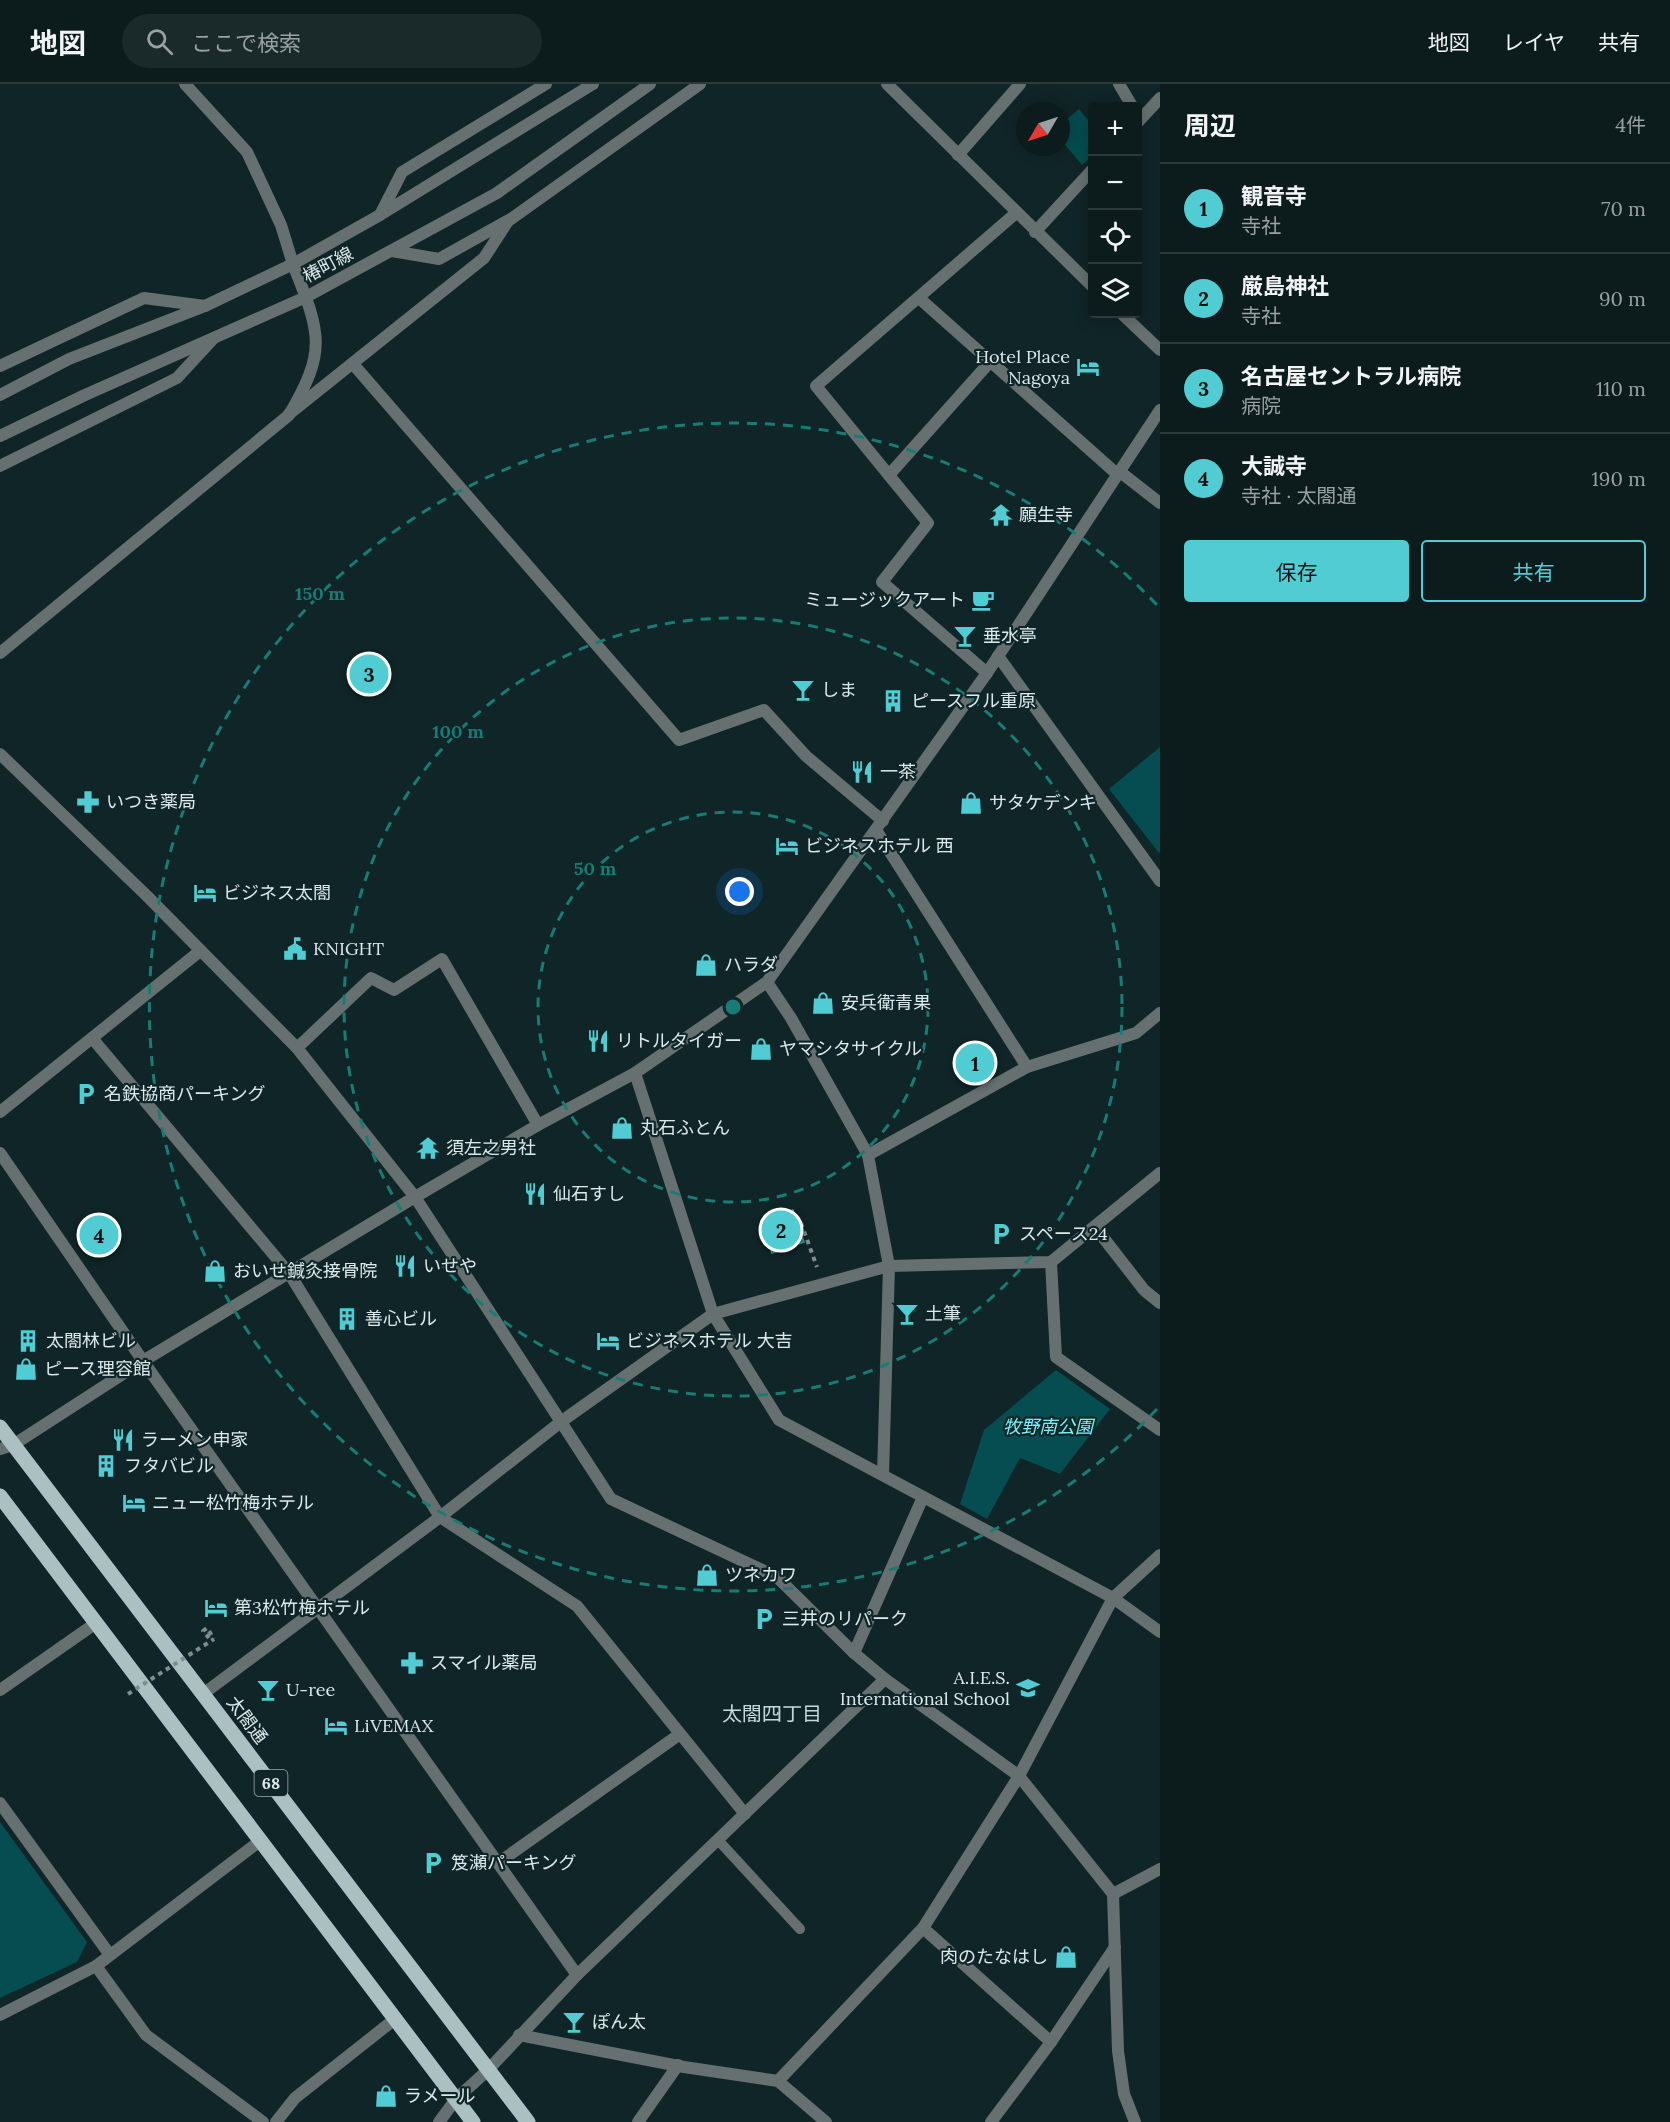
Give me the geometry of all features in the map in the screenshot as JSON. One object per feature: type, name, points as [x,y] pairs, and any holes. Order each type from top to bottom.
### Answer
[{"type":"main road","name":"太閤通","points":[[0,1427],[7,1447],[203,1694],[528,2122]]},
{"type":"main road","name":"68","points":[[0,1496],[473,2122]]},
{"type":"street","points":[[185,84],[247,153],[281,225],[306,297],[316,330],[316,358],[309,382],[289,415]]},
{"type":"street","points":[[380,215],[402,172],[546,84]]},
{"type":"street","name":"椿町線","points":[[0,395],[69,359],[205,306],[293,264],[380,215],[593,84]]},
{"type":"street","name":"椿町線","points":[[0,436],[85,395],[306,297],[496,193],[650,84]]},
{"type":"street","points":[[392,250],[439,259],[508,221],[700,84]]},
{"type":"street","points":[[887,84],[1088,282]]},
{"type":"street","points":[[1119,84],[1130,102]]},
{"type":"street","points":[[958,155],[1017,85]]},
{"type":"street","points":[[1142,116],[1160,98]]},
{"type":"street","points":[[1035,232],[1088,174]]},
{"type":"street","points":[[987,673],[882,582],[928,523],[816,386],[1016,213]]},
{"type":"street","points":[[0,653],[484,258],[508,221]]},
{"type":"street","points":[[0,366],[144,298],[205,306]]},
{"type":"street","points":[[919,298],[989,363],[1118,472],[1160,503]]},
{"type":"street","points":[[1126,318],[1160,350]]},
{"type":"street","points":[[0,466],[177,378],[214,338]]},
{"type":"street","points":[[889,475],[989,363]]},
{"type":"street","points":[[353,364],[679,740],[764,710],[806,756],[880,826],[1027,1067]]},
{"type":"street","points":[[7,1447],[143,1361],[415,1197],[538,1125],[635,1073],[767,982],[987,673],[1160,410]]},
{"type":"street","points":[[998,656],[1160,881]]},
{"type":"street","points":[[0,754],[147,896],[297,1048],[415,1197],[611,1498],[777,1577],[854,1653],[885,1679],[1018,1776],[1113,1893],[1118,2052],[1124,2094],[1135,2122]]},
{"type":"street","points":[[0,1112],[200,951]]},
{"type":"street","points":[[297,1048],[371,978],[394,990],[442,959],[538,1125]]},
{"type":"street","points":[[767,982],[791,1018],[868,1155],[889,1266],[883,1475]]},
{"type":"street","points":[[868,1155],[1027,1067],[1137,1033],[1160,1013]]},
{"type":"street","points":[[92,1038],[289,1273],[440,1517],[577,1606],[745,1814]]},
{"type":"street","points":[[635,1073],[713,1314],[779,1420],[1113,1599],[1160,1632]]},
{"type":"street","points":[[0,1153],[143,1361],[577,1975]]},
{"type":"street","points":[[203,1694],[440,1517],[562,1421],[713,1314],[889,1266],[1051,1262],[1160,1173]]},
{"type":"street","points":[[1095,1227],[1144,1290],[1160,1303]]},
{"type":"street","points":[[1051,1262],[1056,1357],[1160,1430]]},
{"type":"street","points":[[854,1653],[923,1497]]},
{"type":"street","points":[[778,2081],[923,1928],[1018,1776],[1113,1599],[1160,1555]]},
{"type":"street","points":[[0,1690],[96,1623]]},
{"type":"street","points":[[439,2122],[456,2099],[488,2070],[577,1975],[885,1679]]},
{"type":"street","points":[[498,1863],[680,1734]]},
{"type":"street","points":[[0,1803],[110,1955]]},
{"type":"street","points":[[0,2015],[96,1966],[260,1840]]},
{"type":"street","points":[[1113,1893],[1160,1869]]},
{"type":"street","points":[[923,1928],[1051,2042]]},
{"type":"street","points":[[991,2122],[1051,2042],[1116,1947]]},
{"type":"street","points":[[96,1966],[146,2035],[263,2122]]},
{"type":"street","points":[[276,2122],[295,2098],[395,2019]]},
{"type":"street","points":[[519,2035],[678,2066],[778,2081],[822,2121]]},
{"type":"street","points":[[638,2122],[678,2066]]},
{"type":"lane","points":[[718,1840],[800,1929]]},
{"type":"path","points":[[801,1223],[822,1284]]},
{"type":"path","points":[[128,1694],[212,1638]]},
{"type":"green space","points":[[1079,109],[1088,120],[1088,160],[1082,165],[1070,151],[1070,116]]},
{"type":"green space","points":[[1160,747],[1160,852],[1159,853],[1109,789]]},
{"type":"green space","name":"牧野南公園","points":[[1056,1370],[1110,1409],[1060,1474],[1020,1458],[987,1519],[960,1504],[984,1430]]},
{"type":"green space","points":[[0,1822],[87,1942],[77,1962],[0,1998]]},
{"type":"shaded area","points":[[793,1210],[804,1242],[772,1253],[761,1221]]},
{"type":"place","name":"Hotel Place Nagoya","points":[[1088,367]]},
{"type":"place","name":"願生寺","points":[[1001,515]]},
{"type":"place","name":"ミュージックアート","points":[[983,600]]},
{"type":"place","name":"垂水亭","points":[[965,636]]},
{"type":"place","name":"名古屋セントラル病院","points":[[369,674]]},
{"type":"place","name":"しま","points":[[803,690]]},
{"type":"place","name":"ピースフル重原","points":[[893,701]]},
{"type":"place","name":"一茶","points":[[862,772]]},
{"type":"place","name":"いつき薬局","points":[[88,802]]},
{"type":"place","name":"サタケデンキ","points":[[971,803]]},
{"type":"place","name":"ビジネスホテル 西","points":[[787,846]]},
{"type":"place","name":"ビジネス太閤","points":[[205,893]]},
{"type":"place","name":"KNIGHT","points":[[295,949]]},
{"type":"place","name":"ハラダ","points":[[706,965]]},
{"type":"place","name":"安兵衛青果","points":[[823,1003]]},
{"type":"place","name":"リトルタイガー","points":[[598,1041]]},
{"type":"place","name":"ヤマシタサイクル","points":[[761,1049]]},
{"type":"place","name":"観音寺","points":[[975,1063]]},
{"type":"place","name":"名鉄協商パーキング","points":[[86,1094]]},
{"type":"place","name":"丸石ふとん","points":[[622,1128]]},
{"type":"place","name":"須左之男社","points":[[428,1148]]},
{"type":"place","name":"仙石すし","points":[[535,1194]]},
{"type":"place","name":"厳島神社","points":[[781,1230]]},
{"type":"place","name":"スペース24","points":[[1001,1234]]},
{"type":"place","name":"大誠寺","points":[[99,1235]]},
{"type":"place","name":"いせや","points":[[405,1266]]},
{"type":"place","name":"おいせ鍼灸接骨院","points":[[215,1271]]},
{"type":"place","name":"土筆","points":[[907,1314]]},
{"type":"place","name":"善心ビル","points":[[347,1319]]},
{"type":"place","name":"太閤林ビル","points":[[28,1341]]},
{"type":"place","name":"ビジネスホテル 大吉","points":[[608,1341]]},
{"type":"place","name":"ピース理容館","points":[[26,1369]]},
{"type":"place","name":"ラーメン申家","points":[[123,1440]]},
{"type":"place","name":"フタバビル","points":[[106,1466]]},
{"type":"place","name":"ニュー松竹梅ホテル","points":[[134,1503]]},
{"type":"place","name":"ツネカワ","points":[[707,1575]]},
{"type":"place","name":"第3松竹梅ホテル","points":[[216,1608]]},
{"type":"place","name":"三井のリパーク","points":[[764,1619]]},
{"type":"place","name":"スマイル薬局","points":[[412,1663]]},
{"type":"place","name":"A.I.E.S. International School","points":[[1028,1688]]},
{"type":"place","name":"U-ree","points":[[268,1690]]},
{"type":"place","name":"LiVEMAX","points":[[336,1726]]},
{"type":"place","name":"笈瀬パーキング","points":[[433,1863]]},
{"type":"place","name":"肉のたなはし","points":[[1066,1957]]},
{"type":"place","name":"ぽん太","points":[[574,2022]]},
{"type":"place","name":"ラメール","points":[[386,2096]]},
{"type":"district","name":"太閤四丁目","points":[[772,1714]]}]
